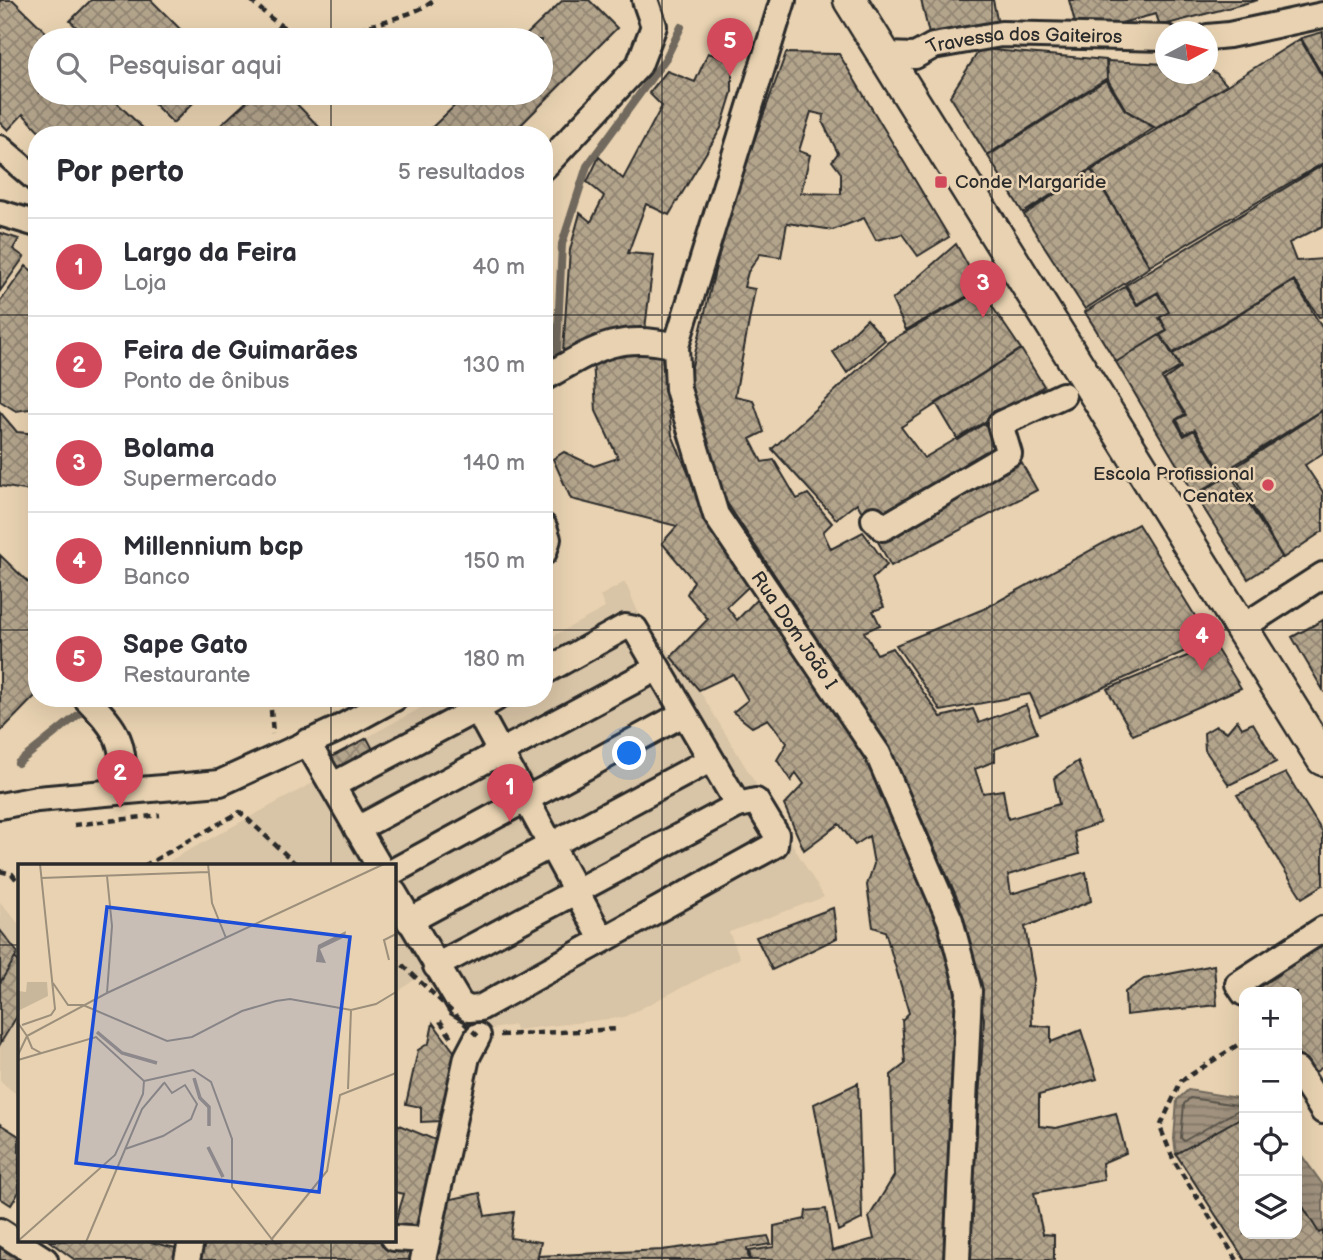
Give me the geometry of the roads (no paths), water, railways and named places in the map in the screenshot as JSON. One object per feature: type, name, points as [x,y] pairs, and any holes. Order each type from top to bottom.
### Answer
[{"type":"main road","points":[[850,0],[1323,759]]},
{"type":"street","points":[[553,157],[639,65],[649,47],[654,26],[645,0]]},
{"type":"street","name":"Rua Dom João I","points":[[783,0],[676,346],[678,389],[716,515],[878,754],[950,920],[970,991],[957,1260]]},
{"type":"street","points":[[1218,36],[1323,15]]},
{"type":"street","name":"Travessa dos Gaiteiros","points":[[886,55],[915,56],[933,46],[1001,34],[1155,38]]},
{"type":"street","points":[[0,148],[28,172]]},
{"type":"street","points":[[0,213],[28,221]]},
{"type":"street","points":[[553,373],[597,347],[646,338],[676,346]]},
{"type":"street","points":[[874,519],[883,528],[1009,454],[1000,424],[1063,395]]},
{"type":"street","points":[[1241,628],[1323,575]]},
{"type":"street","points":[[553,667],[630,627],[635,629],[738,805]]},
{"type":"street","points":[[357,829],[656,669]]},
{"type":"street","points":[[95,707],[114,726],[122,750],[124,790]]},
{"type":"street","points":[[0,806],[37,799],[220,783],[377,707]]},
{"type":"street","points":[[333,785],[480,707]]},
{"type":"street","points":[[487,707],[498,754],[602,939]]},
{"type":"street","points":[[396,870],[683,714]]},
{"type":"street","points":[[307,742],[378,864]]},
{"type":"street","points":[[410,920],[550,848],[710,760]]},
{"type":"street","points":[[396,896],[436,966],[460,1004],[469,1009],[480,1008],[775,845],[776,834],[756,801],[738,805],[576,894],[436,966]]},
{"type":"street","points":[[1240,987],[1238,984],[1323,929]]},
{"type":"street","points":[[396,1239],[424,1250],[467,1057],[478,1036]]},
{"type":"street","points":[[1302,1078],[1323,1111]]},
{"type":"street","points":[[0,1231],[46,1260]]},
{"type":"street","points":[[187,1260],[191,1242]]},
{"type":"water","points":[[1188,1090],[1239,1098],[1239,1119],[1176,1154],[1174,1139],[1177,1100]]},
{"type":"water","points":[[1302,1156],[1323,1185],[1323,1231],[1319,1233],[1302,1205]]},
{"type":"waterway","points":[[557,352],[562,244],[587,166],[666,58],[681,27]]},
{"type":"waterway","points":[[18,763],[88,707]]},
{"type":"place","name":"Sape Gato","points":[[730,76]]},
{"type":"place","name":"Conde Margaride","points":[[941,182]]},
{"type":"place","name":"Bolama","points":[[983,318]]},
{"type":"place","name":"Escola Profissional Cenatex","points":[[1268,485]]},
{"type":"place","name":"Millennium bcp","points":[[1202,671]]},
{"type":"place","name":"Feira de Guimarães","points":[[120,808]]},
{"type":"place","name":"Largo da Feira","points":[[510,822]]}]
